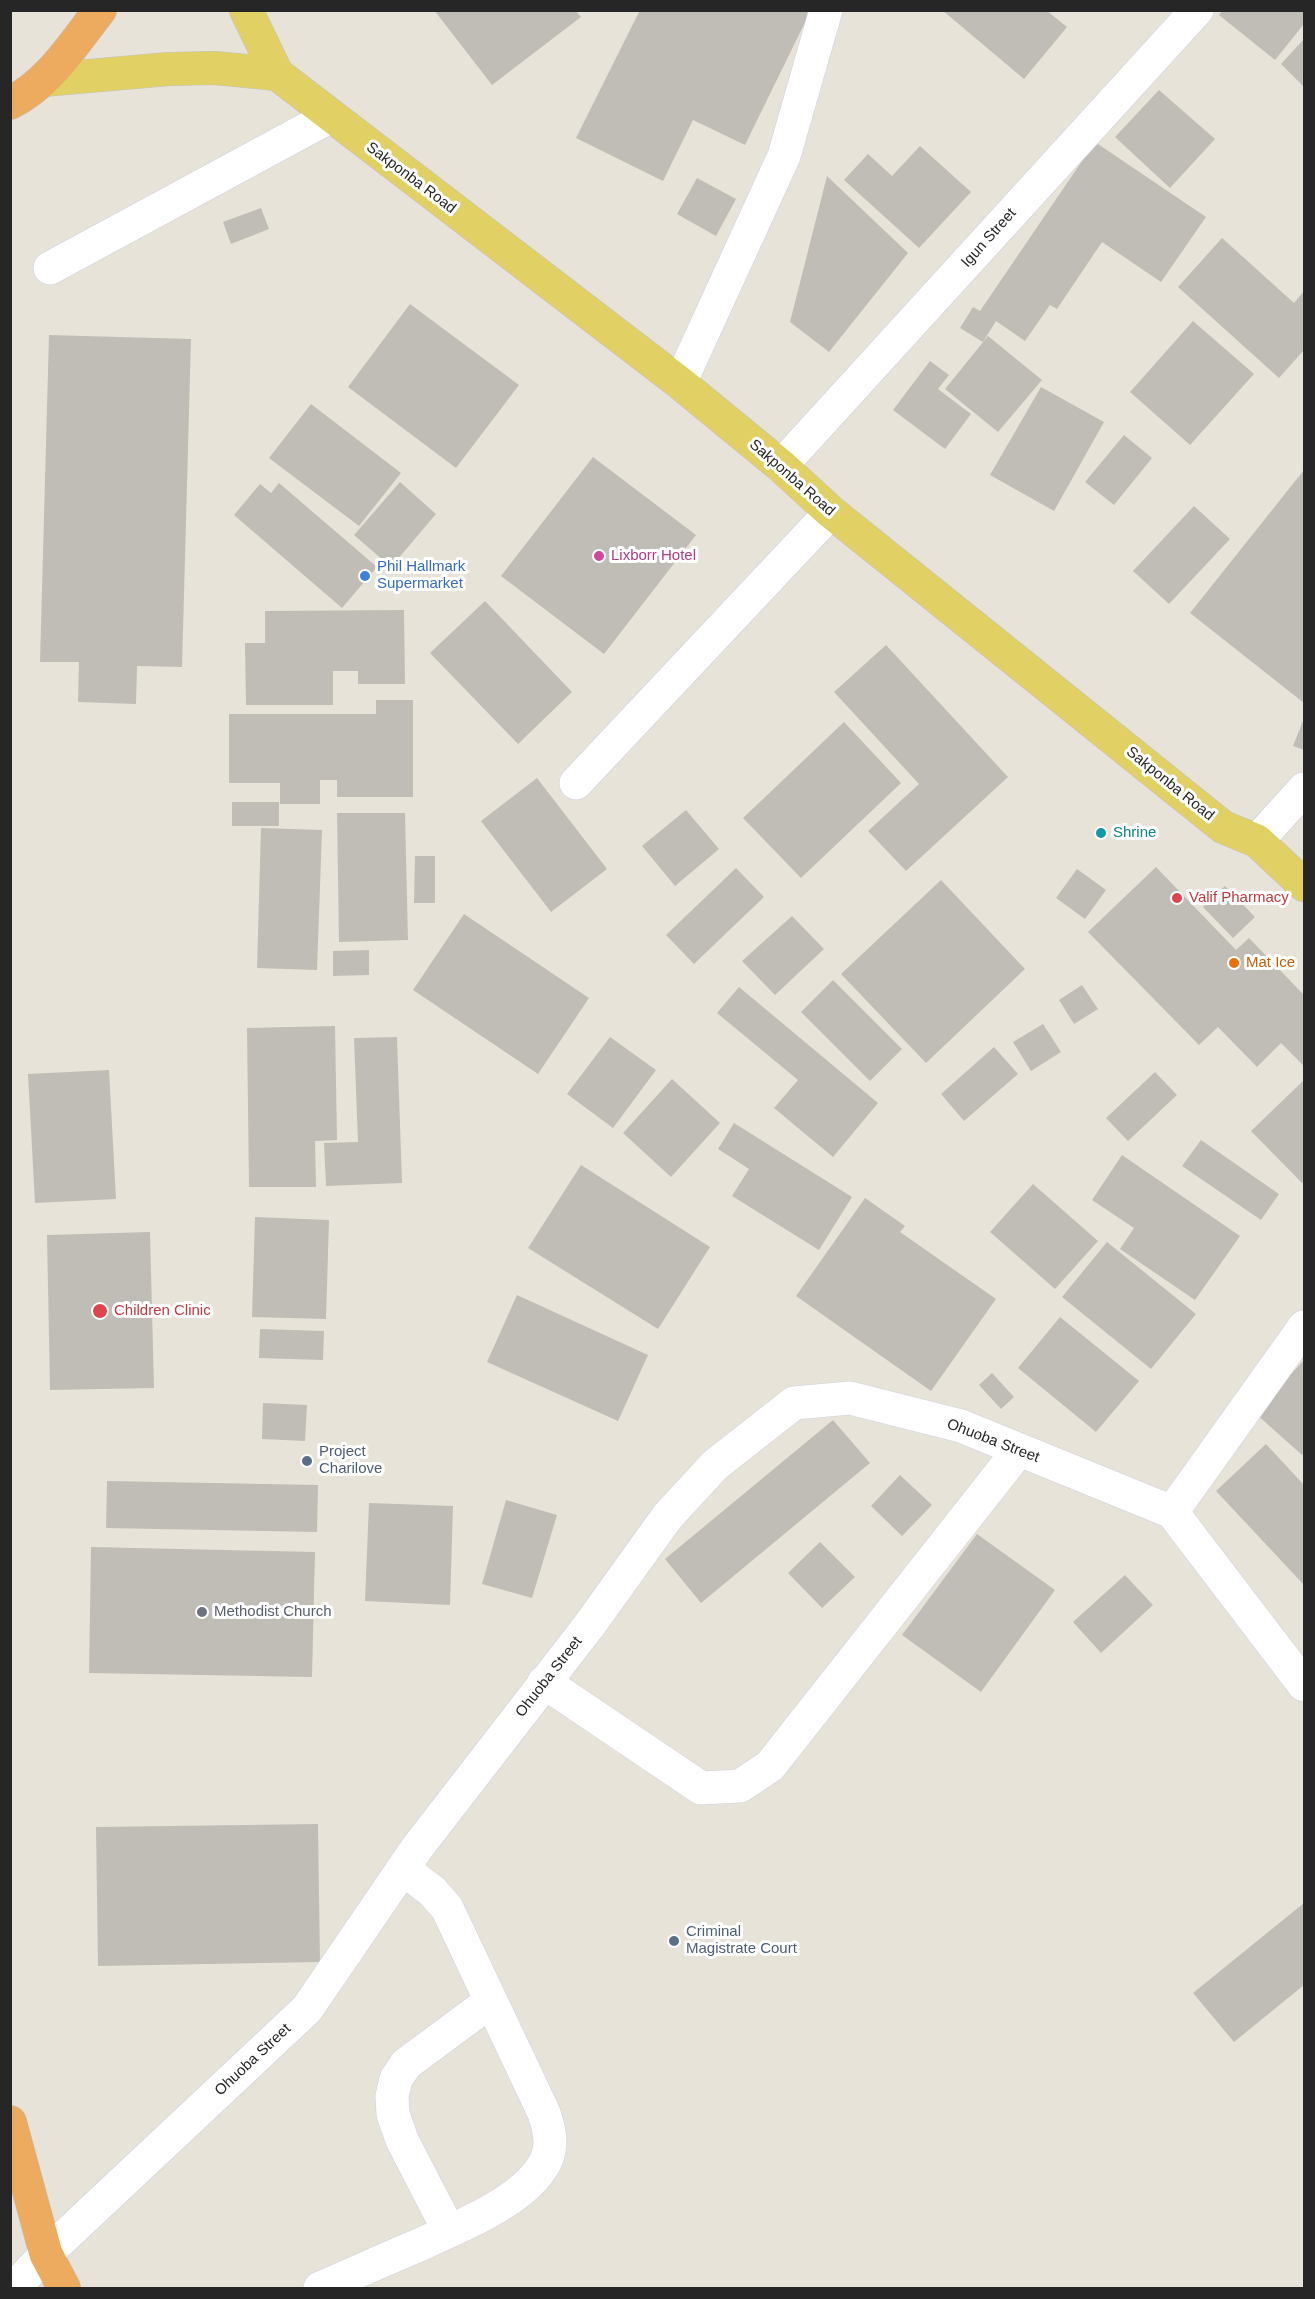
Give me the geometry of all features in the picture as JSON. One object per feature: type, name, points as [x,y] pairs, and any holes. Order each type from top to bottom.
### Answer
[{"type":"highway","points":[[10,124],[26,93],[100,10]]},
{"type":"highway","points":[[10,2122],[46,2254],[64,2289]]},
{"type":"main road","name":"Sakponba Road","points":[[246,10],[277,75],[680,383],[781,466],[831,512],[1223,827],[1257,841],[1305,885]]},
{"type":"main road","points":[[26,93],[169,69],[215,68],[277,75]]},
{"type":"street","points":[[680,383],[784,156],[826,10]]},
{"type":"street","name":"Igun Street","points":[[781,466],[1197,10]]},
{"type":"street","points":[[50,268],[331,116]]},
{"type":"street","points":[[576,783],[831,512]]},
{"type":"street","points":[[1257,841],[1305,789]]},
{"type":"street","points":[[1305,1327],[1172,1512],[1305,1684]]},
{"type":"street","name":"Ohuoba Street","points":[[14,2289],[46,2254],[307,2010],[403,1869],[588,1627],[667,1516],[715,1465],[794,1402],[850,1398],[961,1426],[1172,1512]]},
{"type":"street","points":[[544,1682],[701,1788],[740,1786],[770,1766],[1019,1450]]},
{"type":"street","points":[[320,2289],[477,2219],[531,2182],[544,2164],[550,2147],[550,2133],[544,2113],[447,1908],[432,1891],[403,1869]]},
{"type":"street","points":[[449,2231],[402,2140],[393,2114],[392,2096],[396,2079],[406,2064],[491,2001]]},
{"type":"building","points":[[434,10],[575,10],[581,17],[492,85]]},
{"type":"building","points":[[640,10],[811,10],[745,145],[693,120],[663,181],[576,138]]},
{"type":"building","points":[[942,10],[1046,10],[1067,27],[1024,79]]},
{"type":"building","points":[[1223,10],[1304,10],[1304,24],[1275,60],[1219,15]]},
{"type":"building","points":[[1304,39],[1304,87],[1281,64]]},
{"type":"building","points":[[1159,90],[1215,139],[1170,188],[1115,137]]},
{"type":"building","points":[[1095,142],[1206,217],[1161,282],[1102,242],[1057,309],[1050,305],[1025,341],[996,321],[983,342],[960,328],[973,307],[980,311]]},
{"type":"building","points":[[920,146],[971,192],[919,248],[844,180],[868,154],[892,176]]},
{"type":"building","points":[[827,176],[908,253],[829,352],[790,322]]},
{"type":"building","points":[[697,178],[736,199],[716,236],[677,214]]},
{"type":"building","points":[[261,208],[269,229],[231,244],[223,222]]},
{"type":"building","points":[[1222,238],[1294,303],[1304,291],[1304,350],[1279,378],[1178,287]]},
{"type":"building","points":[[410,304],[519,385],[456,468],[348,387]]},
{"type":"building","points":[[1193,321],[1254,374],[1190,445],[1130,392]]},
{"type":"building","points":[[49,335],[191,339],[182,667],[137,666],[136,704],[78,702],[79,662],[40,662]]},
{"type":"building","points":[[988,336],[1042,380],[998,432],[945,389]]},
{"type":"building","points":[[930,361],[949,375],[938,389],[971,414],[945,449],[893,410]]},
{"type":"building","points":[[1041,387],[1104,422],[1054,511],[990,475]]},
{"type":"building","points":[[311,404],[401,473],[359,526],[269,458]]},
{"type":"building","points":[[1124,435],[1152,458],[1114,505],[1085,482]]},
{"type":"building","name":"Lixborr Hotel","points":[[593,457],[696,535],[604,654],[501,576]]},
{"type":"building","points":[[1304,470],[1304,703],[1190,613]]},
{"type":"building","points":[[400,482],[436,514],[391,567],[354,535]]},
{"type":"building","points":[[279,483],[377,567],[342,608],[234,515],[260,484],[271,493]]},
{"type":"building","points":[[1194,506],[1230,539],[1169,604],[1133,571]]},
{"type":"building","points":[[485,601],[572,692],[518,744],[430,653]]},
{"type":"building","points":[[404,610],[405,684],[358,684],[358,671],[333,671],[333,705],[246,705],[245,643],[265,643],[265,611]]},
{"type":"building","points":[[886,645],[1008,777],[906,871],[868,831],[919,784],[834,692]]},
{"type":"building","points":[[376,700],[413,700],[413,797],[337,797],[337,780],[320,780],[320,804],[280,804],[280,783],[229,783],[229,714],[376,714]]},
{"type":"building","points":[[1304,718],[1304,750],[1293,746]]},
{"type":"building","points":[[844,722],[901,783],[801,878],[743,818]]},
{"type":"building","points":[[537,778],[607,869],[551,912],[481,821]]},
{"type":"building","points":[[232,802],[279,802],[279,826],[232,826]]},
{"type":"building","points":[[686,810],[719,849],[675,886],[642,846]]},
{"type":"building","points":[[337,813],[405,813],[408,940],[339,942]]},
{"type":"building","points":[[261,828],[322,830],[317,970],[257,968]]},
{"type":"building","points":[[415,856],[435,856],[435,903],[414,903]]},
{"type":"building","points":[[1156,867],[1236,950],[1249,938],[1304,995],[1304,1066],[1281,1043],[1257,1067],[1218,1027],[1199,1045],[1088,932]]},
{"type":"building","points":[[736,868],[764,897],[694,964],[666,935]]},
{"type":"building","points":[[1077,869],[1106,890],[1085,919],[1056,898]]},
{"type":"building","points":[[941,880],[1025,969],[926,1063],[841,974]]},
{"type":"building","points":[[1225,886],[1255,917],[1233,938],[1203,907]]},
{"type":"building","points":[[464,914],[589,998],[538,1074],[413,990]]},
{"type":"building","points":[[792,916],[824,949],[775,995],[742,961]]},
{"type":"building","points":[[369,950],[369,975],[333,976],[333,951]]},
{"type":"building","points":[[833,980],[902,1049],[870,1081],[801,1012]]},
{"type":"building","points":[[1082,985],[1098,1009],[1074,1024],[1059,1000]]},
{"type":"building","points":[[739,987],[878,1103],[833,1157],[774,1108],[798,1080],[717,1013]]},
{"type":"building","points":[[1043,1024],[1061,1052],[1031,1071],[1013,1042]]},
{"type":"building","points":[[335,1026],[337,1140],[315,1141],[316,1187],[249,1187],[247,1028]]},
{"type":"building","points":[[397,1037],[402,1183],[326,1186],[324,1143],[358,1142],[354,1038]]},
{"type":"building","points":[[610,1037],[656,1070],[613,1128],[567,1094]]},
{"type":"building","points":[[994,1047],[1018,1074],[964,1121],[941,1094]]},
{"type":"building","points":[[109,1070],[116,1199],[35,1203],[28,1074]]},
{"type":"building","points":[[1155,1072],[1177,1095],[1128,1141],[1106,1118]]},
{"type":"building","points":[[672,1079],[720,1123],[671,1177],[623,1133]]},
{"type":"building","points":[[1304,1080],[1304,1181],[1302,1183],[1251,1131]]},
{"type":"building","points":[[734,1123],[852,1197],[819,1250],[732,1196],[749,1169],[718,1149]]},
{"type":"building","points":[[1201,1140],[1279,1194],[1261,1220],[1182,1166]]},
{"type":"building","points":[[1122,1155],[1240,1236],[1195,1300],[1120,1249],[1134,1228],[1092,1200]]},
{"type":"building","points":[[581,1165],[710,1247],[658,1329],[528,1248]]},
{"type":"building","points":[[1033,1184],[1098,1241],[1055,1289],[990,1232]]},
{"type":"building","points":[[865,1198],[905,1226],[900,1232],[996,1299],[931,1391],[796,1296]]},
{"type":"building","points":[[255,1217],[329,1220],[326,1319],[252,1317]]},
{"type":"building","name":"Children Clinic","points":[[150,1232],[154,1388],[50,1390],[47,1235]]},
{"type":"building","points":[[1107,1242],[1196,1314],[1151,1369],[1062,1297]]},
{"type":"building","points":[[517,1295],[648,1355],[618,1421],[487,1362]]},
{"type":"building","points":[[1060,1317],[1139,1381],[1096,1432],[1018,1368]]},
{"type":"building","points":[[260,1329],[324,1331],[323,1360],[259,1358]]},
{"type":"building","points":[[1304,1360],[1304,1452],[1302,1455],[1255,1413]]},
{"type":"building","points":[[992,1373],[1014,1397],[1001,1409],[979,1385]]},
{"type":"building","points":[[263,1403],[307,1405],[305,1441],[262,1439]]},
{"type":"building","points":[[833,1420],[870,1463],[701,1603],[665,1559]]},
{"type":"building","points":[[1266,1444],[1304,1485],[1304,1585],[1216,1491]]},
{"type":"building","points":[[900,1475],[932,1505],[902,1536],[871,1506]]},
{"type":"building","points":[[107,1481],[318,1485],[317,1532],[106,1528]]},
{"type":"building","points":[[506,1500],[557,1515],[532,1598],[482,1584]]},
{"type":"building","points":[[369,1503],[453,1506],[450,1605],[365,1601]]},
{"type":"building","points":[[977,1534],[1055,1590],[981,1692],[902,1635]]},
{"type":"building","points":[[820,1542],[855,1577],[822,1608],[788,1573]]},
{"type":"building","name":"Methodist Church","points":[[91,1547],[315,1552],[312,1677],[89,1673]]},
{"type":"building","points":[[1125,1575],[1153,1605],[1101,1653],[1073,1622]]},
{"type":"building","points":[[318,1824],[320,1962],[98,1966],[96,1827]]},
{"type":"building","points":[[1304,1903],[1304,1985],[1234,2042],[1193,1993]]},
{"type":"place","name":"Lixborr Hotel","points":[[599,556]]},
{"type":"place","name":"Phil Hallmark Supermarket","points":[[365,576]]},
{"type":"place","name":"Shrine","points":[[1101,833]]},
{"type":"place","name":"Valif Pharmacy","points":[[1177,898]]},
{"type":"place","name":"Mat Ice","points":[[1234,963]]},
{"type":"place","name":"Children Clinic","points":[[100,1311]]},
{"type":"place","name":"Project Charilove","points":[[307,1461]]},
{"type":"place","name":"Methodist Church","points":[[202,1612]]},
{"type":"place","name":"Criminal Magistrate Court","points":[[674,1941]]}]
